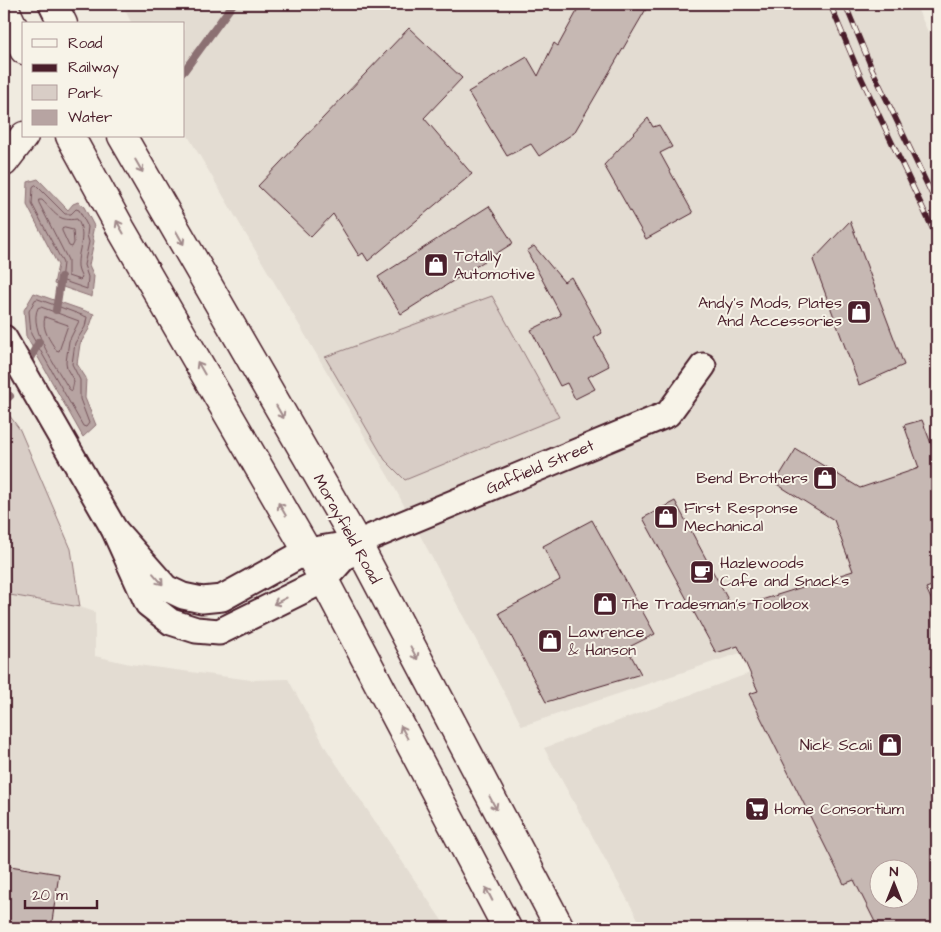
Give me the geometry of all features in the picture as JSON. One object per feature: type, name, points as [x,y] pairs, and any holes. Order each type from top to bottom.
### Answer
[{"type":"main road","points":[[53,4],[62,22]]},
{"type":"main road","points":[[4,7],[22,46]]},
{"type":"main road","points":[[4,162],[22,138]]},
{"type":"main road","points":[[71,138],[121,229],[324,580],[507,928]]},
{"type":"main road","name":"Morayfield Road","points":[[123,138],[255,370],[357,543],[560,928]]},
{"type":"street","points":[[4,338],[114,529],[148,604],[171,622],[196,630],[220,632],[324,580],[357,543]]},
{"type":"street","name":"Gaffield Street","points":[[357,543],[668,414],[703,366]]},
{"type":"street","points":[[114,529],[166,588],[183,596],[202,600],[222,598],[307,551],[357,543]]},
{"type":"shaded area","points":[[122,4],[915,4],[937,51],[937,587],[522,726],[391,481],[185,131],[185,22],[131,22]]},
{"type":"shaded area","points":[[4,594],[80,607],[95,612],[95,656],[130,664],[251,680],[288,679],[327,750],[447,928],[4,928]]},
{"type":"shaded area","name":"Home Consortium","points":[[937,605],[937,928],[643,928],[544,748]]},
{"type":"green space","points":[[492,296],[559,417],[405,480],[385,460],[325,357]]},
{"type":"green space","points":[[4,408],[20,430],[71,549],[80,607],[4,594]]},
{"type":"water","points":[[38,179],[68,210],[73,204],[78,202],[84,207],[94,226],[92,235],[94,241],[89,265],[94,276],[92,297],[54,284],[58,265],[27,205],[28,182]]},
{"type":"water","points":[[34,293],[94,314],[89,329],[80,344],[77,364],[86,378],[85,398],[96,425],[83,437],[26,336],[24,310]]},
{"type":"building","points":[[581,4],[649,4],[574,133],[539,156],[531,144],[507,156],[468,92],[527,57],[538,76],[554,43],[558,46]]},
{"type":"building","points":[[409,28],[462,78],[424,118],[472,174],[368,261],[363,253],[359,256],[333,214],[311,237],[258,186]]},
{"type":"building","points":[[648,118],[653,127],[659,125],[672,147],[660,153],[693,213],[646,239],[604,165]]},
{"type":"building","points":[[489,206],[513,243],[401,314],[378,277]]},
{"type":"building","name":"Andy's Mods, Plates And Accessories","points":[[850,221],[904,365],[859,385],[813,260]]},
{"type":"building","points":[[534,246],[564,282],[571,277],[602,333],[594,338],[609,366],[588,377],[595,389],[575,399],[567,383],[560,386],[531,330],[561,315],[527,251]]},
{"type":"building","points":[[922,420],[937,459],[937,584],[926,588],[937,612],[937,928],[878,928],[869,910],[918,910],[918,860],[868,860],[868,908],[854,880],[844,884],[749,694],[758,691],[738,646],[716,653],[643,518],[675,501],[733,609],[853,571],[834,520],[775,483],[796,449],[860,488],[919,468],[904,425]]},
{"type":"building","points":[[592,520],[655,634],[627,648],[641,674],[546,702],[499,613],[560,580],[543,546]]},
{"type":"building","points":[[4,865],[59,874],[51,928],[4,928]]},
{"type":"waterway","points":[[185,70],[233,4]]},
{"type":"waterway","points":[[56,310],[61,277]]},
{"type":"waterway","points":[[29,360],[39,342]]},
{"type":"waterway","points":[[4,401],[10,396]]},
{"type":"railway","points":[[830,4],[860,75],[937,238]]},
{"type":"railway","points":[[845,4],[872,69],[937,205]]},
{"type":"place","name":"Totally Automotive","points":[[436,265]]},
{"type":"place","name":"Andy's Mods, Plates And Accessories","points":[[859,312]]},
{"type":"place","name":"Bend Brothers","points":[[825,478]]},
{"type":"place","name":"First Response Mechanical","points":[[666,517]]},
{"type":"place","name":"Hazlewoods Cafe and Snacks","points":[[702,572]]},
{"type":"place","name":"The Tradesman's Toolbox","points":[[605,604]]},
{"type":"place","name":"Lawrence & Hanson","points":[[550,641]]},
{"type":"place","name":"Nick Scali","points":[[890,745]]},
{"type":"place","name":"Home Consortium","points":[[757,809]]}]
